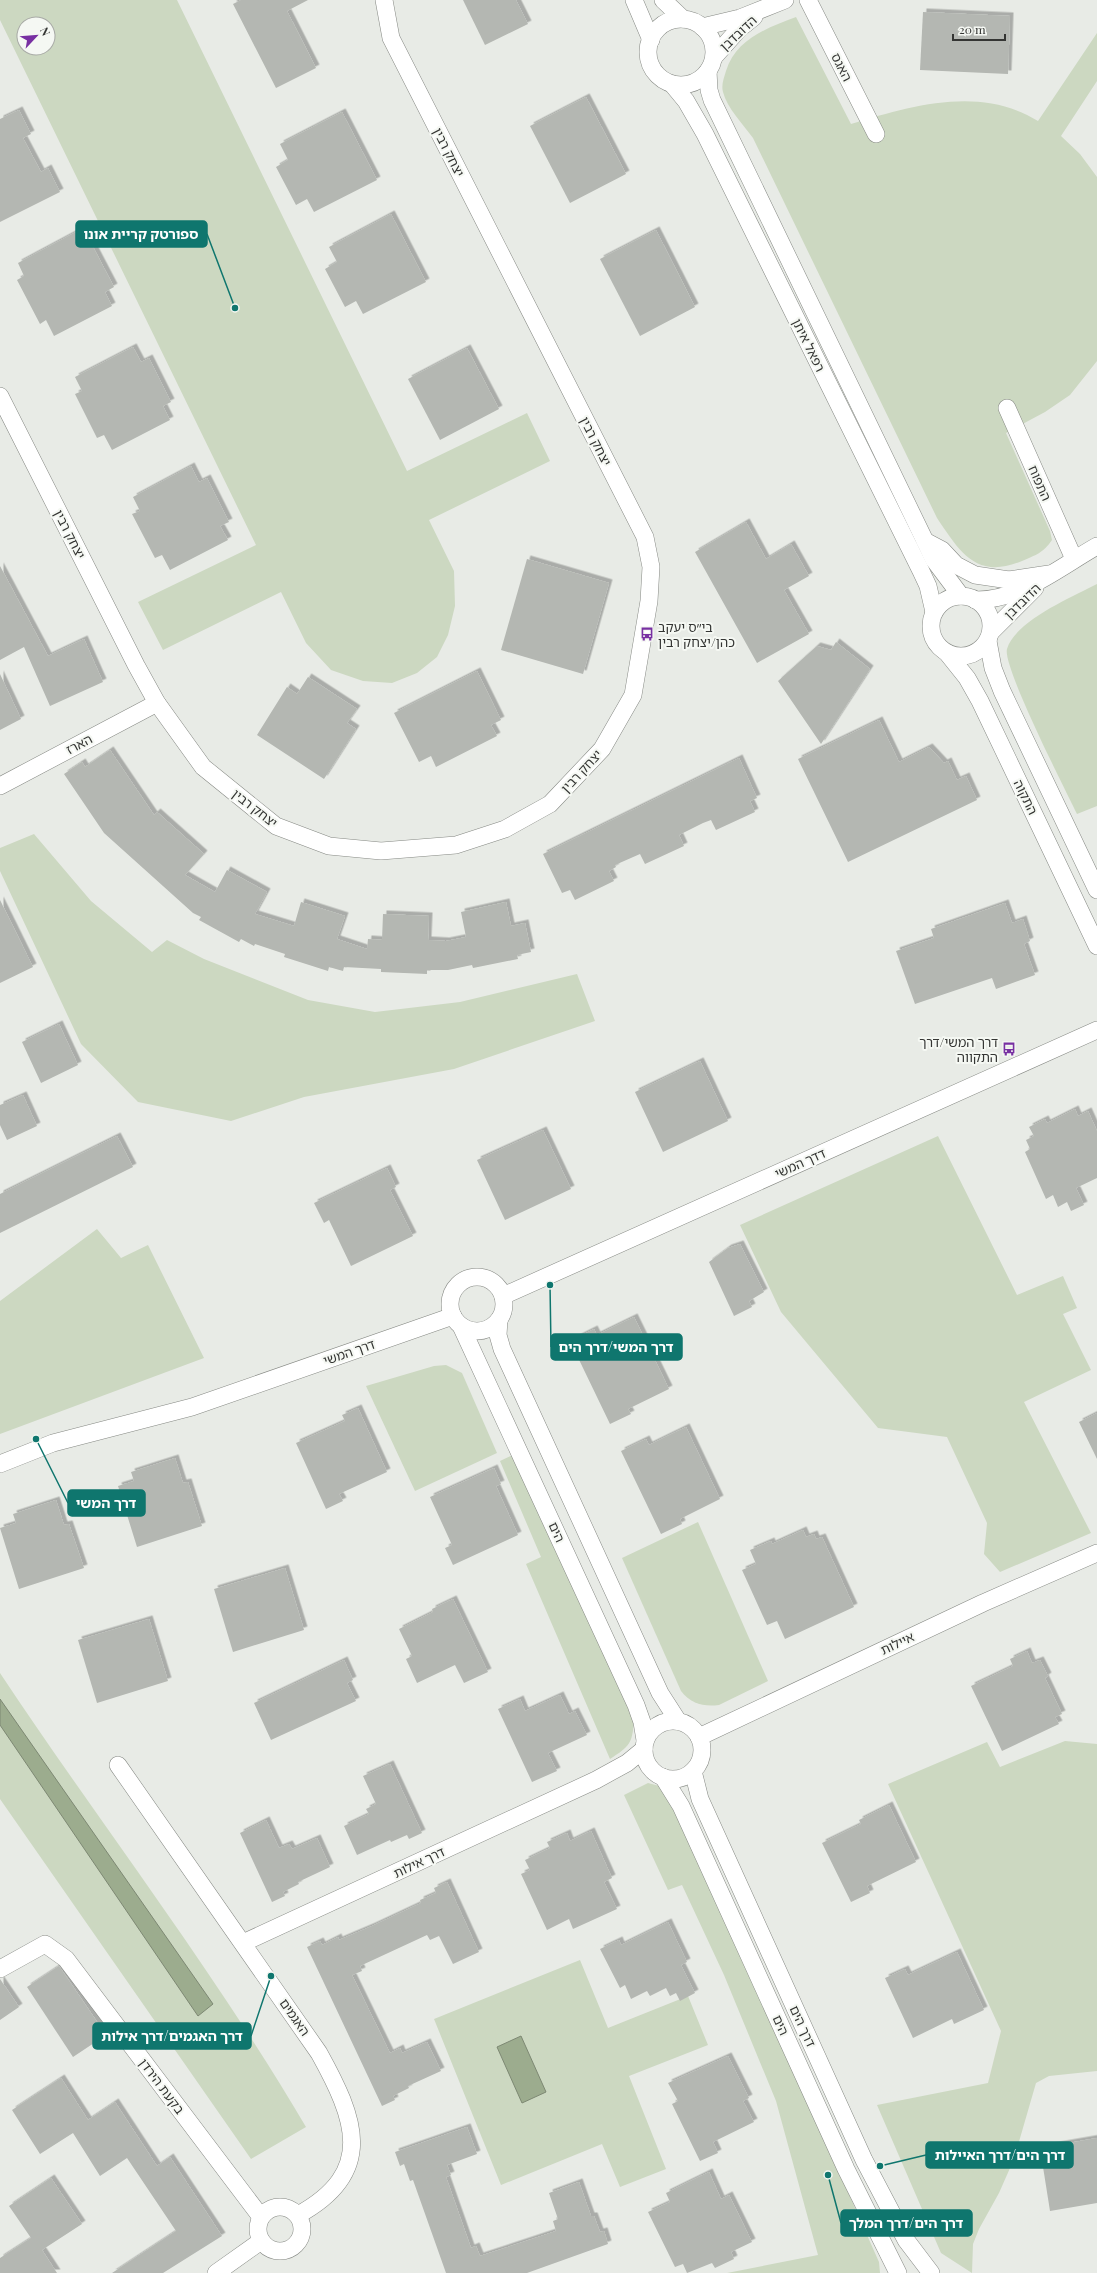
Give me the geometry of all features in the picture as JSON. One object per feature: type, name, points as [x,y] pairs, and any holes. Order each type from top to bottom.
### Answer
[{"type":"street","name":"יצחק רבין","points":[[0,396],[136,665],[157,703],[203,767],[276,826],[329,846],[381,852],[456,845],[505,828],[550,804],[602,750],[633,695],[650,588],[651,567],[645,537],[391,38],[384,0]]},
{"type":"street","points":[[634,0],[651,40]]},
{"type":"street","points":[[663,0],[683,19]]},
{"type":"street","name":"הדובדבן","points":[[702,26],[740,18],[764,10],[786,0]]},
{"type":"street","name":"האגס","points":[[808,0],[876,134]]},
{"type":"street","name":"הדובדבן","points":[[711,64],[739,29],[764,10]]},
{"type":"street","points":[[683,19],[693,21],[702,26],[714,45],[711,64],[694,82],[684,85],[672,84],[662,79],[654,71],[650,61],[649,50],[651,40],[664,24],[673,20],[683,19]]},
{"type":"street","name":"רפאל איתן","points":[[711,64],[709,90],[712,100],[934,560],[968,598]]},
{"type":"street","name":"רפאל איתן","points":[[672,84],[695,116],[722,170],[928,586],[934,612]]},
{"type":"street","name":"התפוח","points":[[1007,408],[1074,559]]},
{"type":"street","points":[[925,541],[942,550],[956,565],[975,575],[1009,580],[1052,572]]},
{"type":"street","name":"הדובדבן","points":[[968,598],[997,598],[1016,592],[1097,546]]},
{"type":"street","name":"הדובדבן","points":[[989,636],[1020,601],[1052,572]]},
{"type":"street","points":[[968,598],[988,613],[989,636],[978,651],[969,656],[960,657],[947,653],[936,644],[930,626],[934,612],[948,599],[968,598]]},
{"type":"street","name":"התקוה","points":[[989,636],[993,668],[1002,690],[1097,890]]},
{"type":"street","name":"התקוה","points":[[947,653],[967,678],[980,701],[1097,946]]},
{"type":"street","name":"הארז","points":[[0,786],[157,703]]},
{"type":"street","name":"דדך המשי","points":[[503,1296],[1097,1030]]},
{"type":"street","points":[[478,1277],[490,1280],[496,1285],[503,1296],[504,1309],[499,1320],[489,1328],[481,1331],[472,1331],[457,1321],[450,1303],[453,1291],[462,1282],[470,1278],[478,1277]]},
{"type":"street","name":"הים","points":[[499,1320],[498,1335],[502,1349],[660,1693],[668,1709],[678,1721]]},
{"type":"street","name":"הים","points":[[457,1321],[636,1704],[642,1722],[644,1744]]},
{"type":"street","name":"דרך המשי","points":[[5,1460],[53,1443],[192,1407],[457,1321]]},
{"type":"street","name":"איילות","points":[[699,1737],[962,1612],[1097,1553]]},
{"type":"street","points":[[678,1721],[690,1726],[699,1737],[701,1755],[693,1771],[681,1778],[661,1776],[632,1770],[596,1780],[627,1763],[644,1744],[656,1726],[664,1722],[678,1721]]},
{"type":"street","points":[[644,1744],[646,1762],[661,1776]]},
{"type":"street","name":"האגמים","points":[[118,1765],[319,2052],[344,2099],[352,2129],[351,2151],[345,2172],[323,2200],[298,2216]]},
{"type":"street","name":"דרך הים","points":[[693,1771],[700,1799],[864,2160],[906,2240],[931,2273]]},
{"type":"street","name":"הים","points":[[661,1776],[681,1806],[846,2169],[898,2273]]},
{"type":"street","name":"דרך אילות","points":[[242,1943],[596,1780]]},
{"type":"street","name":"בקעת הירדן","points":[[0,1969],[45,1944],[66,1959],[261,2217]]},
{"type":"street","points":[[280,2207],[291,2210],[298,2216],[301,2223],[302,2232],[298,2242],[291,2248],[283,2251],[274,2250],[261,2241],[258,2229],[261,2217],[271,2209],[280,2207]]},
{"type":"street","points":[[216,2273],[261,2241]]},
{"type":"shaded area","points":[[0,0],[177,0],[407,471],[527,413],[550,461],[429,520],[454,571],[455,606],[448,635],[437,657],[417,673],[392,683],[363,681],[331,670],[306,643],[281,592],[163,650],[138,602],[256,545],[18,56],[56,56],[56,16],[16,16],[16,53],[0,20]]},
{"type":"shaded area","points":[[796,17],[851,124],[921,106],[945,102],[969,101],[993,104],[1016,110],[1038,121],[1097,33],[1097,81],[1061,136],[1080,154],[1097,177],[1097,361],[1070,395],[1045,412],[1006,433],[1050,531],[1052,540],[1042,551],[1022,561],[1006,566],[993,567],[981,565],[962,552],[937,518],[753,138],[725,98],[722,89],[726,71],[737,51],[754,36],[764,30]]},
{"type":"shaded area","points":[[1097,584],[1097,806],[1077,814],[1024,703],[1008,660],[1007,649],[1012,639],[1032,620],[1060,603]]},
{"type":"shaded area","points":[[34,834],[91,901],[152,952],[167,940],[204,959],[308,1000],[375,1012],[460,1002],[577,974],[595,1021],[454,1069],[304,1097],[231,1121],[138,1102],[81,1044],[0,871],[0,848]]},
{"type":"shaded area","points":[[938,1136],[1017,1295],[1063,1276],[1077,1308],[1063,1314],[1091,1370],[1024,1402],[1091,1533],[1000,1572],[984,1554],[987,1523],[947,1437],[878,1428],[781,1312],[740,1225]]},
{"type":"shaded area","points":[[97,1229],[121,1258],[148,1245],[204,1358],[0,1434],[0,1301]]},
{"type":"shaded area","points":[[446,1365],[462,1373],[497,1453],[415,1491],[366,1386],[434,1366]]},
{"type":"shaded area","points":[[517,1453],[634,1721],[629,1744],[610,1759],[526,1564],[541,1557],[500,1461]]},
{"type":"shaded area","points":[[698,1522],[768,1681],[719,1705],[698,1704],[689,1699],[681,1691],[622,1558]]},
{"type":"shaded area","points":[[0,1673],[38,1730],[195,1954],[270,2068],[306,2127],[251,2159],[0,1799]]},
{"type":"shaded area","points":[[0,1699],[213,2004],[198,2016],[0,1725]]},
{"type":"shaded area","points":[[1065,1741],[1097,1744],[1097,2071],[1049,2076],[1036,2083],[1014,2159],[999,2193],[979,2229],[973,2244],[972,2273],[941,2253],[877,2105],[988,2083],[1001,2031],[888,1784],[987,1742],[1000,1767]]},
{"type":"shaded area","points":[[648,1783],[667,1788],[676,1805],[879,2262],[880,2273],[727,2273],[818,2255],[776,2101],[724,1975],[682,1885],[668,1890],[624,1795]]},
{"type":"shaded area","points":[[580,1960],[608,2028],[688,1996],[708,2045],[629,2076],[666,2169],[620,2187],[602,2144],[501,2185],[434,2019]]},
{"type":"shaded area","points":[[521,2036],[546,2092],[522,2103],[497,2047]]},
{"type":"building","points":[[241,0],[308,0],[287,11],[316,68],[276,88],[233,4]]},
{"type":"building","points":[[463,0],[516,0],[528,24],[485,45]]},
{"type":"building","points":[[923,12],[1010,16],[1008,74],[920,70]]},
{"type":"building","points":[[586,97],[626,174],[570,203],[530,126]]},
{"type":"building","points":[[19,110],[31,134],[23,138],[41,172],[48,168],[60,192],[0,222],[0,119]]},
{"type":"building","points":[[342,112],[377,180],[314,212],[307,199],[296,205],[276,167],[288,160],[280,144]]},
{"type":"building","points":[[391,214],[426,282],[363,314],[356,301],[345,307],[325,269],[337,262],[329,247]]},
{"type":"building","points":[[656,230],[695,307],[640,336],[600,259]]},
{"type":"building","points":[[76,232],[84,247],[91,243],[114,287],[105,292],[112,306],[54,336],[46,320],[40,324],[17,280],[24,276],[18,263]]},
{"type":"building","points":[[133,347],[141,362],[149,358],[171,402],[163,406],[170,420],[112,450],[104,435],[97,438],[75,394],[82,391],[75,377]]},
{"type":"building","points":[[467,348],[499,409],[440,440],[408,379]]},
{"type":"building","points":[[191,466],[199,482],[207,478],[229,522],[220,526],[228,540],[170,570],[162,555],[155,558],[132,514],[140,511],[133,497]]},
{"type":"building","points":[[746,522],[766,559],[791,544],[809,576],[784,590],[809,634],[757,663],[695,552]]},
{"type":"building","points":[[527,559],[609,583],[583,674],[501,650]]},
{"type":"building","points":[[0,566],[48,656],[84,639],[103,682],[50,706],[24,647],[0,660]]},
{"type":"building","points":[[836,642],[870,669],[821,744],[778,681],[817,646],[831,650]]},
{"type":"building","points":[[477,671],[501,720],[491,725],[497,736],[436,767],[431,756],[419,762],[394,713]]},
{"type":"building","points":[[0,674],[21,719],[0,730]]},
{"type":"building","points":[[308,677],[357,709],[347,723],[356,729],[324,779],[257,735],[287,687],[297,694]]},
{"type":"building","points":[[879,720],[899,762],[929,747],[944,763],[948,761],[957,780],[966,776],[977,800],[848,862],[798,759]]},
{"type":"building","points":[[110,750],[154,815],[157,812],[204,854],[185,875],[215,892],[227,870],[267,892],[255,914],[294,926],[301,902],[345,916],[337,939],[367,949],[368,939],[382,940],[383,914],[429,916],[428,940],[446,941],[466,937],[461,912],[506,902],[511,926],[525,923],[531,952],[517,955],[518,959],[473,968],[472,965],[448,970],[427,970],[427,974],[381,972],[381,969],[344,967],[343,971],[329,967],[328,971],[284,957],[285,954],[255,944],[254,946],[241,939],[239,942],[199,920],[201,917],[193,913],[104,833],[64,774],[82,762],[85,767]]},
{"type":"building","points":[[739,758],[757,798],[750,801],[755,812],[716,830],[711,820],[703,823],[679,835],[684,846],[645,864],[640,854],[615,865],[616,867],[609,871],[614,881],[575,900],[570,890],[562,893],[543,854]]},
{"type":"building","points":[[0,900],[33,967],[0,983]]},
{"type":"building","points":[[1005,903],[1012,923],[1023,919],[1030,941],[1024,944],[1035,975],[996,989],[992,978],[915,1004],[896,951],[934,938],[931,929]]},
{"type":"building","points":[[59,1024],[78,1065],[41,1083],[22,1042]]},
{"type":"building","points":[[700,1061],[728,1121],[663,1152],[635,1092]]},
{"type":"building","points":[[23,1095],[37,1126],[7,1140],[0,1125],[0,1105]]},
{"type":"building","points":[[1075,1109],[1078,1116],[1088,1111],[1097,1131],[1097,1178],[1076,1188],[1084,1205],[1071,1211],[1067,1202],[1058,1207],[1053,1195],[1046,1199],[1025,1152],[1030,1149],[1026,1140],[1034,1136],[1029,1127],[1045,1119],[1047,1123]]},
{"type":"building","points":[[543,1130],[571,1189],[505,1220],[477,1160]]},
{"type":"building","points":[[117,1136],[133,1167],[0,1233],[0,1194]]},
{"type":"building","points":[[387,1168],[396,1187],[390,1190],[413,1236],[351,1266],[329,1220],[324,1223],[314,1203]]},
{"type":"building","points":[[740,1244],[764,1292],[749,1301],[752,1307],[734,1316],[709,1262],[728,1248]]},
{"type":"building","points":[[634,1317],[669,1389],[628,1409],[631,1414],[610,1424],[570,1341],[594,1329],[597,1335]]},
{"type":"building","points":[[358,1408],[387,1472],[339,1494],[343,1501],[326,1509],[296,1443],[345,1421],[342,1415]]},
{"type":"building","points":[[1097,1413],[1097,1459],[1079,1422]]},
{"type":"building","points":[[686,1427],[720,1499],[680,1519],[682,1524],[661,1534],[621,1451],[646,1439],[649,1445]]},
{"type":"building","points":[[175,1458],[183,1483],[188,1482],[202,1526],[137,1547],[118,1486],[134,1481],[131,1472]]},
{"type":"building","points":[[494,1468],[501,1484],[496,1486],[518,1535],[453,1565],[445,1548],[452,1545],[430,1497]]},
{"type":"building","points":[[56,1500],[64,1525],[69,1524],[84,1568],[19,1589],[0,1528],[16,1523],[13,1514]]},
{"type":"building","points":[[803,1530],[806,1537],[814,1534],[816,1539],[822,1537],[854,1607],[785,1639],[777,1621],[767,1625],[742,1570],[756,1564],[750,1550],[771,1541],[772,1544]]},
{"type":"building","points":[[285,1568],[304,1630],[233,1652],[214,1589]]},
{"type":"building","points":[[453,1599],[488,1672],[464,1683],[455,1665],[417,1683],[406,1659],[412,1656],[399,1629],[433,1612],[432,1609]]},
{"type":"building","points":[[149,1619],[168,1681],[97,1703],[78,1640]]},
{"type":"building","points":[[1027,1651],[1032,1663],[1040,1660],[1048,1676],[1045,1678],[1062,1714],[1055,1717],[1059,1724],[1002,1751],[971,1686],[1013,1666],[1010,1659]]},
{"type":"building","points":[[344,1660],[353,1680],[347,1683],[356,1701],[271,1740],[254,1703]]},
{"type":"building","points":[[560,1695],[569,1714],[575,1711],[587,1735],[548,1753],[557,1771],[532,1782],[498,1709],[520,1699],[525,1711]]},
{"type":"building","points":[[390,1764],[422,1833],[409,1839],[407,1835],[391,1842],[390,1840],[357,1855],[344,1826],[369,1814],[366,1809],[376,1804],[363,1776]]},
{"type":"building","points":[[889,1805],[916,1862],[867,1886],[870,1893],[851,1902],[822,1843],[861,1824],[859,1820]]},
{"type":"building","points":[[266,1820],[279,1848],[289,1844],[292,1849],[317,1838],[330,1867],[298,1882],[299,1884],[283,1892],[285,1896],[272,1902],[240,1833]]},
{"type":"building","points":[[591,1831],[612,1878],[604,1882],[617,1909],[573,1929],[569,1919],[547,1930],[521,1874],[530,1870],[525,1860],[550,1848],[547,1842],[567,1833],[570,1841]]},
{"type":"building","points":[[447,1882],[479,1952],[453,1964],[439,1936],[430,1940],[427,1935],[360,1966],[362,1971],[352,1975],[390,2053],[400,2048],[402,2053],[427,2042],[441,2071],[408,2086],[409,2088],[393,2096],[395,2100],[382,2106],[307,1947],[320,1941],[322,1945],[338,1937],[339,1940],[372,1926],[421,1903],[420,1900],[436,1893],[434,1888]]},
{"type":"building","points":[[668,1922],[687,1962],[681,1965],[695,1993],[680,2001],[676,1993],[670,1996],[666,1988],[650,1996],[647,1991],[631,1999],[625,1985],[620,1988],[600,1949],[619,1940],[621,1945]]},
{"type":"building","points":[[957,1952],[984,2010],[954,2024],[952,2019],[913,2038],[885,1978],[905,1969],[908,1975]]},
{"type":"building","points":[[59,1966],[106,2035],[73,2057],[27,1987]]},
{"type":"building","points":[[0,1979],[19,2007],[0,2020]]},
{"type":"building","points":[[728,2056],[749,2098],[743,2101],[754,2122],[713,2142],[718,2153],[700,2161],[672,2104],[678,2101],[668,2083]]},
{"type":"building","points":[[61,2078],[88,2120],[115,2102],[157,2166],[170,2157],[222,2236],[163,2273],[112,2273],[176,2231],[127,2158],[100,2176],[73,2133],[40,2154],[12,2110]]},
{"type":"building","points":[[467,2127],[477,2154],[447,2165],[451,2175],[446,2177],[471,2248],[476,2246],[480,2256],[556,2231],[553,2221],[558,2219],[549,2193],[579,2182],[591,2216],[594,2216],[600,2232],[604,2231],[608,2244],[527,2273],[446,2273],[413,2180],[410,2181],[404,2164],[400,2166],[395,2152]]},
{"type":"building","points":[[1097,2138],[1097,2203],[1050,2211],[1040,2148]]},
{"type":"building","points":[[709,2172],[721,2199],[729,2195],[752,2242],[731,2252],[734,2259],[715,2268],[712,2263],[687,2273],[683,2264],[675,2267],[648,2212],[670,2202],[666,2193]]},
{"type":"building","points":[[51,2178],[82,2224],[42,2250],[57,2273],[0,2273],[0,2258],[31,2238],[9,2206]]},
{"type":"place","name":"ספורטק קריית אונו","points":[[235,308]]},
{"type":"place","name":"בי״ס יעקב כהן/יצחק רבין","points":[[647,634]]},
{"type":"place","name":"דרך המשי/דרך התקווה","points":[[1009,1049]]},
{"type":"place","name":"דרך המשי/דרך הים","points":[[550,1285]]},
{"type":"place","name":"דרך המשי","points":[[36,1439]]},
{"type":"place","name":"דרך האגמים/דרך אילות","points":[[271,1976]]},
{"type":"place","name":"דרך הים/דרך האיילות","points":[[880,2166]]},
{"type":"place","name":"דרך הים/דרך המלך","points":[[828,2175]]}]
